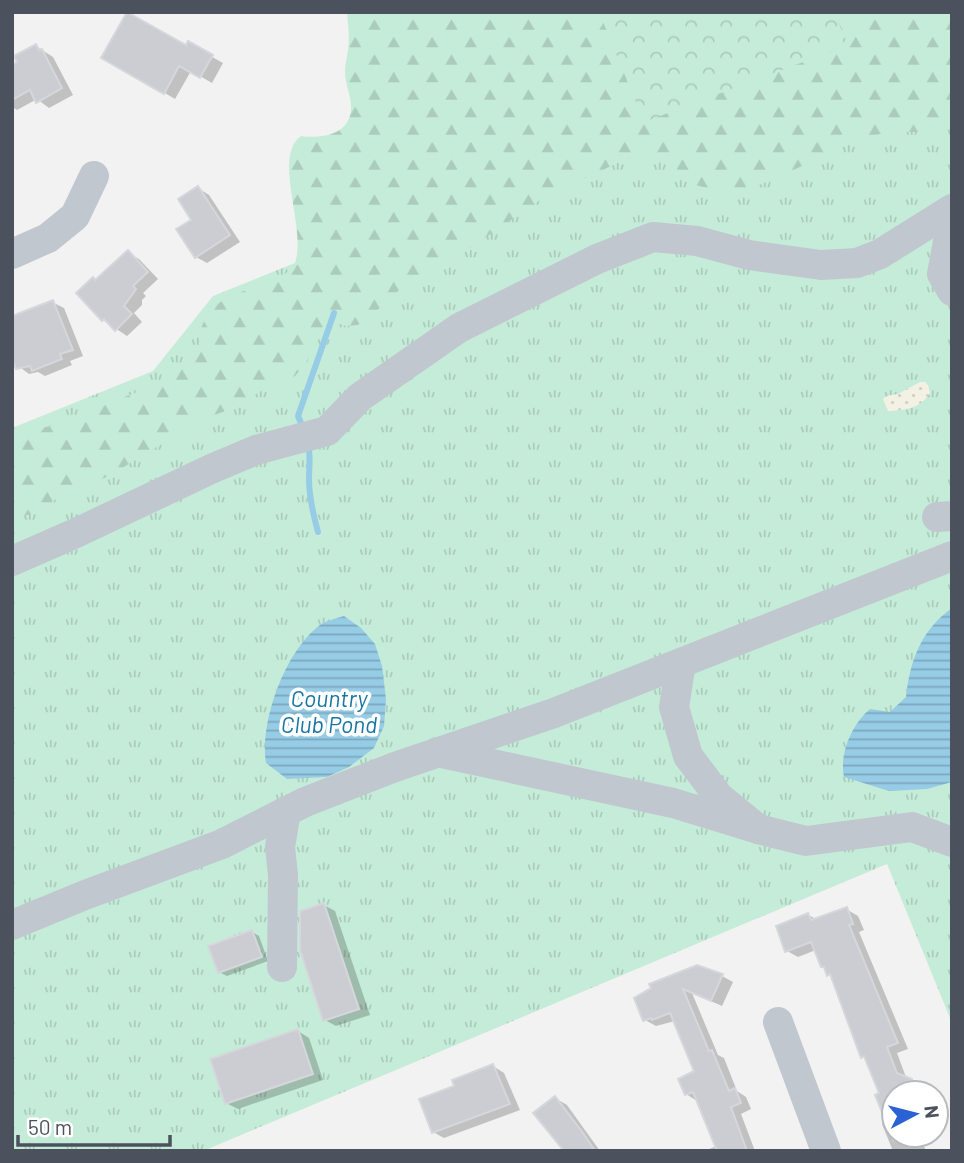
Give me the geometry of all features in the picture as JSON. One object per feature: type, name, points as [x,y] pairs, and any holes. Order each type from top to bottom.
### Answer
[{"type":"street","points":[[12,254],[48,238],[75,216],[93,176]]},
{"type":"street","points":[[12,561],[256,450],[327,431],[360,397],[459,328],[597,259],[653,237],[697,241],[749,256],[821,265],[857,263],[880,254],[952,209]]},
{"type":"street","points":[[952,220],[942,274],[952,291]]},
{"type":"street","points":[[12,925],[222,844],[330,792],[437,752],[554,713],[952,556]]},
{"type":"street","points":[[681,663],[674,707],[688,755],[719,797],[758,829]]},
{"type":"street","points":[[437,752],[673,803],[806,841],[912,827],[952,842]]},
{"type":"street","points":[[282,967],[283,875],[279,847],[286,811]]},
{"type":"street","points":[[222,844],[254,852],[274,861],[283,875]]},
{"type":"street","points":[[778,1021],[826,1151]]},
{"type":"green space","points":[[347,12],[952,12],[952,121],[932,132],[893,132],[862,137],[775,179],[753,187],[728,191],[692,184],[685,180],[677,169],[658,158],[628,158],[543,198],[444,266],[408,280],[390,300],[358,325],[336,323],[322,329],[306,363],[295,376],[228,410],[201,420],[109,476],[58,498],[31,514],[12,519],[12,439],[98,408],[168,378],[198,347],[204,321],[219,303],[281,276],[294,265],[297,234],[289,161],[293,146],[301,136],[317,137],[333,133],[340,130],[349,118],[351,104],[345,72],[349,41]]},
{"type":"green space","points":[[599,12],[834,12],[848,45],[644,122]]},
{"type":"green space","points":[[952,12],[952,1023],[887,864],[203,1151],[12,1151],[12,428],[153,371],[213,296],[644,122]]},
{"type":"sand","points":[[920,382],[928,385],[930,393],[922,402],[906,409],[888,411],[883,399],[886,396],[898,394]]},
{"type":"water","points":[[952,608],[952,782],[927,789],[889,791],[844,777],[845,749],[858,723],[870,709],[890,712],[906,697],[919,647],[932,626]]},
{"type":"water","name":"Country Club Pond","points":[[344,616],[361,628],[375,644],[382,666],[386,699],[384,726],[374,748],[349,767],[327,777],[287,779],[266,763],[265,746],[271,707],[287,667],[310,634],[323,623]]},
{"type":"building","points":[[127,12],[186,45],[188,41],[213,55],[200,78],[179,66],[164,94],[101,58]]},
{"type":"building","points":[[36,44],[39,50],[42,49],[62,88],[36,103],[30,90],[12,100],[12,65],[17,62],[14,56]]},
{"type":"building","points":[[198,186],[230,235],[195,258],[176,229],[191,220],[178,199]]},
{"type":"building","points":[[128,250],[148,272],[133,286],[136,289],[124,306],[132,314],[115,331],[76,293]]},
{"type":"building","points":[[53,300],[73,350],[60,354],[62,359],[32,371],[30,366],[16,369],[12,359],[12,316]]},
{"type":"building","points":[[324,903],[359,1009],[323,1021],[300,950],[300,911]]},
{"type":"building","points":[[847,907],[853,924],[849,925],[898,1043],[887,1047],[897,1073],[912,1079],[880,1079],[880,1107],[875,1095],[879,1093],[864,1056],[861,1058],[830,974],[827,976],[824,967],[821,967],[811,942],[785,952],[776,926],[808,913],[811,920]]},
{"type":"building","points":[[252,930],[262,957],[218,973],[208,946]]},
{"type":"building","points":[[697,965],[723,974],[711,1001],[683,989],[729,1091],[735,1088],[741,1103],[731,1107],[747,1151],[717,1151],[693,1092],[685,1095],[678,1079],[694,1071],[670,1013],[643,1021],[634,998],[651,988],[649,984]]},
{"type":"building","points":[[298,1029],[313,1074],[225,1104],[210,1059]]},
{"type":"building","points":[[493,1064],[510,1104],[432,1133],[419,1099],[454,1086],[452,1080]]},
{"type":"building","points":[[555,1096],[595,1151],[564,1151],[533,1113]]},
{"type":"waterway","points":[[304,430],[298,416],[334,313]]},
{"type":"waterway","points":[[308,444],[310,492],[318,532]]}]
